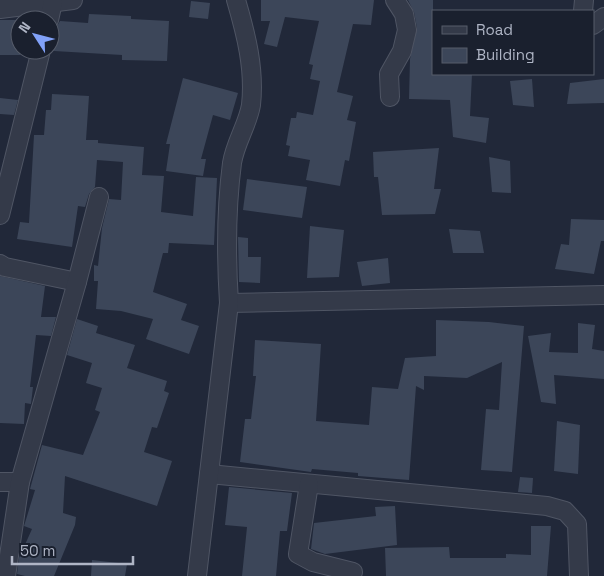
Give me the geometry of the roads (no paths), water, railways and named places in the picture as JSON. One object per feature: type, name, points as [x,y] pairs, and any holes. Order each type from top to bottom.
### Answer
[{"type":"street","points":[[0,9],[73,0]]},
{"type":"street","points":[[197,576],[229,303],[226,259],[227,209],[232,160],[251,106],[250,51],[236,0]]},
{"type":"street","points":[[390,96],[389,74],[402,51],[407,30],[404,14],[395,0]]},
{"type":"street","points":[[51,10],[53,2]]},
{"type":"street","points":[[0,215],[39,60]]},
{"type":"street","points":[[6,576],[20,482],[99,198]]},
{"type":"street","points":[[0,264],[5,267],[77,282]]},
{"type":"street","points":[[229,303],[604,295]]},
{"type":"street","points":[[209,474],[547,506],[565,512],[577,524],[579,576]]},
{"type":"street","points":[[0,482],[20,482]]},
{"type":"street","points":[[309,484],[298,554],[313,562],[353,572]]}]
